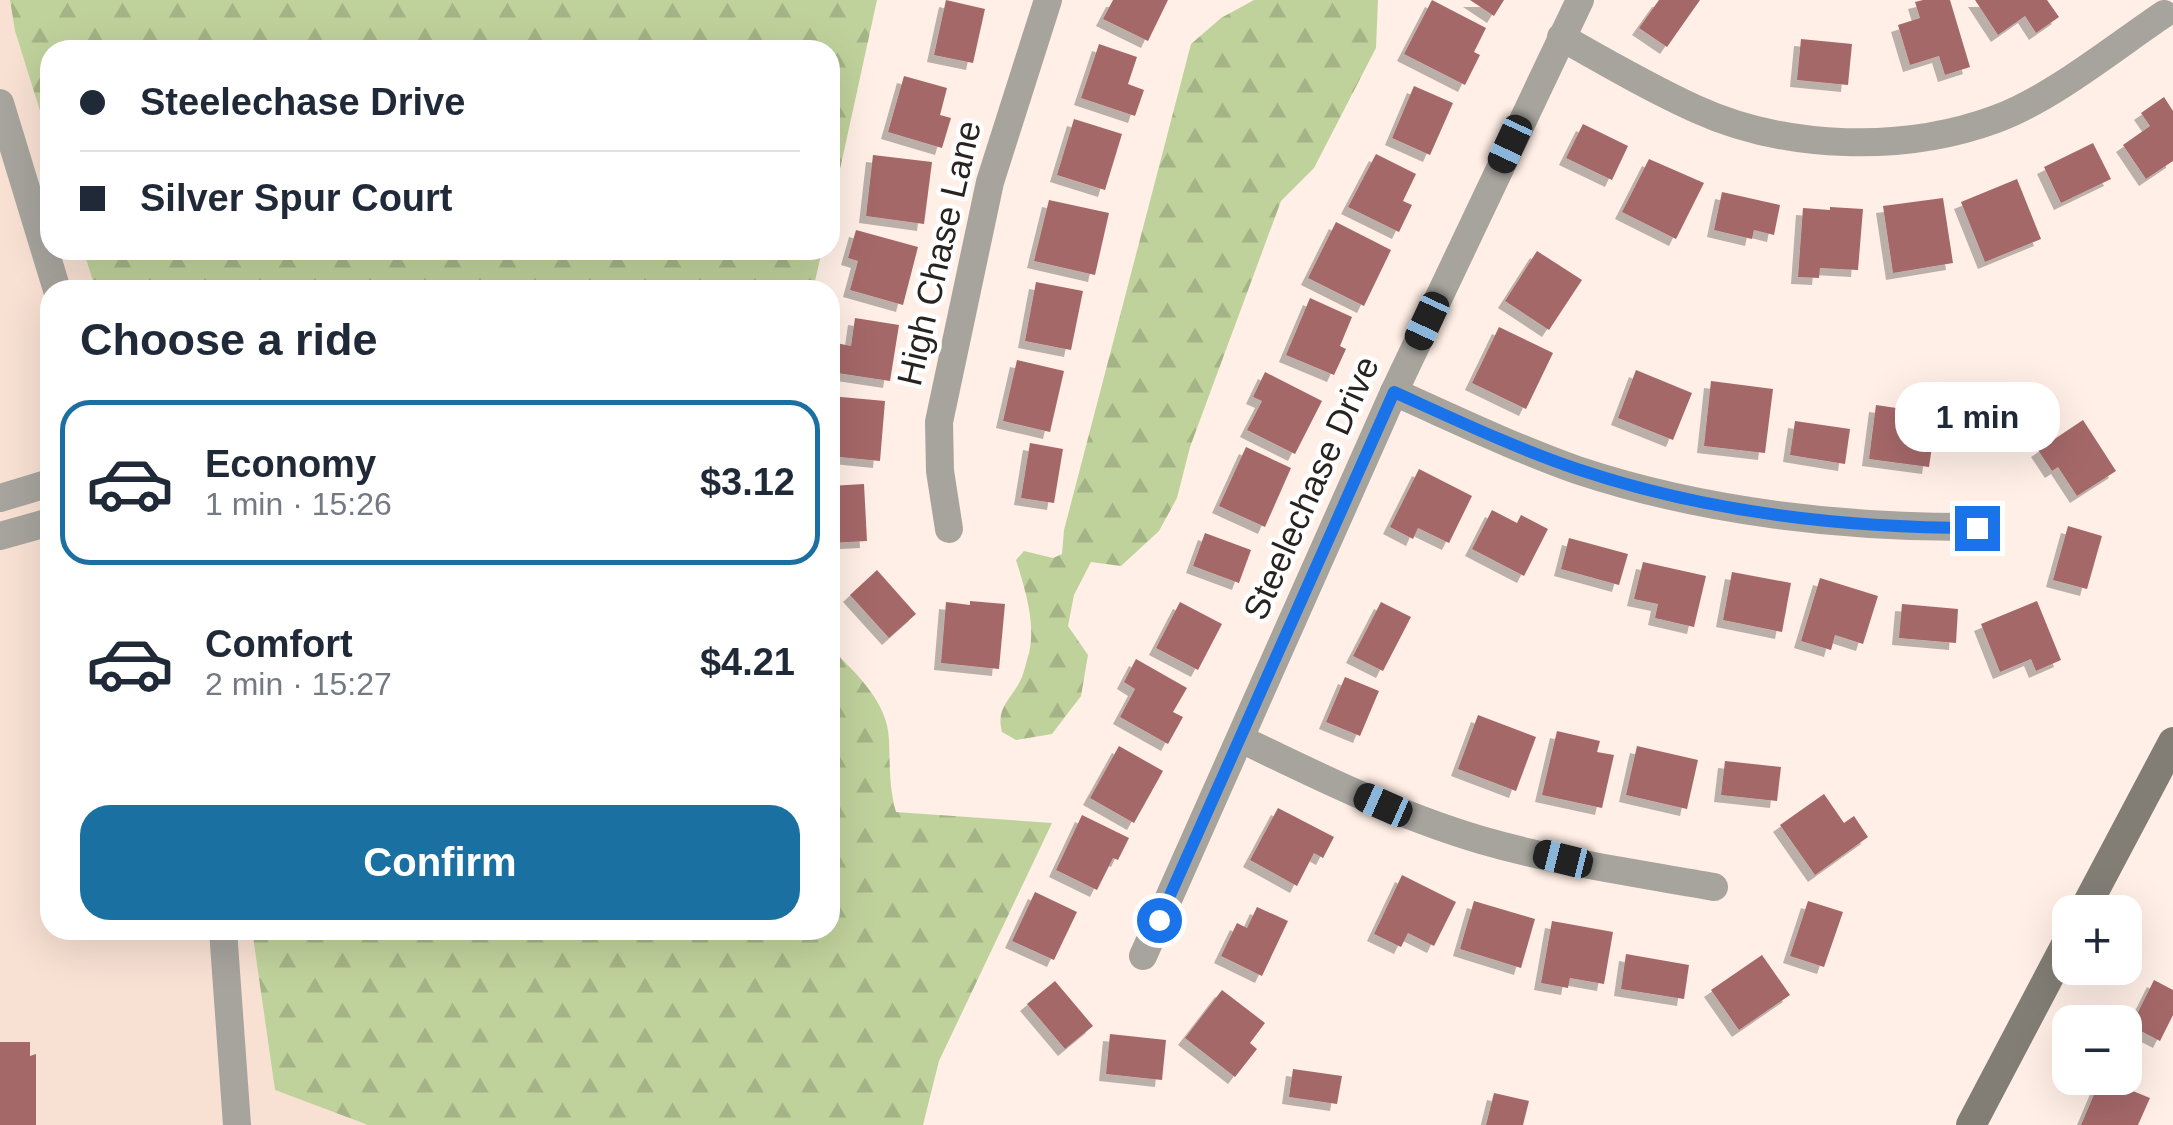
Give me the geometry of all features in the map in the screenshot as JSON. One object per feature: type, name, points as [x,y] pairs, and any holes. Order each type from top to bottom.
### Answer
[{"type":"street","name":"High Chase Lane","points":[[949,529],[940,471],[939,422],[990,182],[1048,0]]},
{"type":"street","name":"Steelechase Drive","points":[[1143,956],[1394,392],[1580,0]]},
{"type":"street","points":[[1560,37],[1699,111],[1769,134],[1846,141],[1927,140],[1999,118],[2052,89],[2164,14]]},
{"type":"street","points":[[0,103],[40,234]]},
{"type":"street","points":[[1394,392],[1539,456],[1636,487],[1850,524],[1977,528]]},
{"type":"street","points":[[0,498],[40,486]]},
{"type":"street","points":[[0,536],[40,525]]},
{"type":"street","points":[[1241,739],[1413,818],[1483,840],[1714,887]]},
{"type":"street","points":[[2092,895],[2173,742]]},
{"type":"street","points":[[224,940],[237,1125]]},
{"type":"street","points":[[1971,1125],[2052,971]]},
{"type":"shaded area","points":[[0,0],[10,0],[15,31],[40,111],[40,260],[86,260],[93,280],[40,280],[40,940],[253,940],[275,1090],[368,1125],[0,1125]]},
{"type":"green space","points":[[10,0],[877,0],[840,169],[840,40],[40,40],[40,111],[15,31]]},
{"type":"green space","points":[[1254,0],[1378,0],[1376,48],[1314,168],[1281,201],[1190,447],[1177,498],[1159,531],[1121,566],[1091,562],[1074,595],[1068,626],[1088,655],[1081,696],[1052,734],[1016,740],[1002,732],[1001,717],[1022,676],[1031,630],[1016,560],[1024,551],[1053,558],[1062,554],[1064,530],[1191,44],[1221,18]]},
{"type":"green space","points":[[86,260],[820,260],[815,280],[93,280]]},
{"type":"green space","points":[[840,658],[883,713],[896,812],[1052,823],[939,1061],[923,1125],[368,1125],[275,1090],[253,940],[840,940]]},
{"type":"building","points":[[946,0],[985,9],[973,63],[934,55]]},
{"type":"building","points":[[1113,0],[1168,0],[1148,41],[1103,19]]},
{"type":"building","points":[[1432,0],[1486,28],[1474,52],[1480,55],[1465,85],[1404,54]]},
{"type":"building","points":[[1470,0],[1504,0],[1494,16]]},
{"type":"building","points":[[1659,0],[1700,0],[1667,47],[1639,28]]},
{"type":"building","points":[[1950,0],[1970,67],[1945,75],[1939,56],[1910,65],[1898,25],[1920,18],[1915,2]]},
{"type":"building","points":[[1975,0],[2047,0],[2059,17],[2036,33],[2025,16],[1998,35]]},
{"type":"building","points":[[1801,39],[1852,44],[1848,85],[1797,80]]},
{"type":"building","points":[[1099,44],[1137,57],[1128,84],[1144,90],[1135,116],[1081,98]]},
{"type":"building","points":[[904,76],[947,88],[940,115],[951,118],[942,148],[888,132]]},
{"type":"building","points":[[1414,86],[1453,103],[1430,155],[1392,138]]},
{"type":"building","points":[[2164,97],[2173,111],[2173,161],[2146,179],[2123,145],[2150,126],[2141,113]]},
{"type":"building","points":[[1074,119],[1122,134],[1105,190],[1057,175]]},
{"type":"building","points":[[1583,124],[1628,146],[1612,180],[1566,158]]},
{"type":"building","points":[[2093,143],[2111,179],[2061,203],[2044,167]]},
{"type":"building","points":[[1376,154],[1416,174],[1403,201],[1412,205],[1399,232],[1348,207]]},
{"type":"building","points":[[873,155],[932,162],[924,224],[866,216]]},
{"type":"building","points":[[1649,159],[1704,183],[1676,239],[1622,212]]},
{"type":"building","points":[[2017,179],[2041,239],[1985,262],[1961,202]]},
{"type":"building","points":[[1722,192],[1780,205],[1774,235],[1754,230],[1752,239],[1714,230]]},
{"type":"building","points":[[1943,198],[1953,263],[1893,273],[1883,206]]},
{"type":"building","points":[[1049,200],[1109,213],[1095,275],[1034,261]]},
{"type":"building","points":[[1803,208],[1863,209],[1858,270],[1820,268],[1819,278],[1798,277]]},
{"type":"building","points":[[1336,222],[1391,250],[1364,306],[1308,278]]},
{"type":"building","points":[[856,230],[918,247],[903,305],[850,290],[858,261],[848,258]]},
{"type":"building","points":[[1537,251],[1582,280],[1549,330],[1505,301]]},
{"type":"building","points":[[1036,282],[1083,291],[1071,350],[1025,341]]},
{"type":"building","points":[[1310,298],[1352,317],[1340,346],[1346,349],[1334,375],[1286,355]]},
{"type":"building","points":[[855,318],[899,325],[890,381],[840,373],[840,344],[851,346]]},
{"type":"building","points":[[1499,327],[1553,353],[1526,409],[1472,383]]},
{"type":"building","points":[[1017,360],[1064,371],[1050,432],[1003,421]]},
{"type":"building","points":[[1636,370],[1692,393],[1673,440],[1618,418]]},
{"type":"building","points":[[1265,372],[1322,401],[1295,454],[1247,430],[1262,401],[1253,397]]},
{"type":"building","points":[[1711,381],[1773,389],[1765,453],[1704,446]]},
{"type":"building","points":[[1972,384],[2030,400],[2019,442],[1986,433],[1983,442],[1957,435]]},
{"type":"building","points":[[840,397],[885,401],[880,461],[840,457]]},
{"type":"building","points":[[1911,401],[1938,405],[1929,467],[1869,459],[1876,405],[1910,410]]},
{"type":"building","points":[[2083,420],[2116,471],[2077,496],[2058,467],[2052,471],[2038,450]]},
{"type":"building","points":[[1795,421],[1850,429],[1845,464],[1790,455]]},
{"type":"building","points":[[1030,443],[1063,449],[1054,503],[1021,498]]},
{"type":"building","points":[[1246,447],[1291,468],[1265,527],[1219,506]]},
{"type":"building","points":[[1419,469],[1472,496],[1449,543],[1418,528],[1413,539],[1390,527]]},
{"type":"building","points":[[864,484],[867,541],[840,542],[840,485]]},
{"type":"building","points":[[1492,510],[1517,523],[1521,515],[1548,529],[1524,576],[1472,549]]},
{"type":"building","points":[[2068,526],[2102,536],[2087,589],[2053,580]]},
{"type":"building","points":[[1205,533],[1251,550],[1239,583],[1193,566]]},
{"type":"building","points":[[1569,538],[1628,554],[1619,585],[1561,569]]},
{"type":"building","points":[[1643,562],[1706,576],[1694,627],[1655,618],[1658,604],[1634,599]]},
{"type":"building","points":[[877,570],[916,614],[889,638],[850,595]]},
{"type":"building","points":[[1732,572],[1791,583],[1782,632],[1723,620]]},
{"type":"building","points":[[1820,578],[1878,596],[1863,644],[1835,635],[1831,650],[1801,641]]},
{"type":"building","points":[[970,601],[1005,604],[999,669],[941,663],[946,602],[970,605]]},
{"type":"building","points":[[2037,601],[2061,660],[2036,671],[2031,659],[2000,672],[1981,624]]},
{"type":"building","points":[[1180,602],[1222,624],[1198,670],[1156,648]]},
{"type":"building","points":[[1381,602],[1411,617],[1383,671],[1353,656]]},
{"type":"building","points":[[1902,604],[1958,609],[1956,643],[1899,638]]},
{"type":"building","points":[[1136,659],[1187,688],[1173,712],[1183,717],[1168,744],[1120,717],[1135,689],[1124,682]]},
{"type":"building","points":[[1345,677],[1379,691],[1360,736],[1326,722]]},
{"type":"building","points":[[1478,715],[1536,737],[1516,791],[1458,769]]},
{"type":"building","points":[[1557,731],[1600,741],[1597,752],[1614,755],[1602,808],[1542,795]]},
{"type":"building","points":[[1119,746],[1163,771],[1134,823],[1090,798]]},
{"type":"building","points":[[1637,746],[1698,760],[1687,809],[1626,795]]},
{"type":"building","points":[[1725,761],[1781,767],[1777,801],[1721,795]]},
{"type":"building","points":[[1824,794],[1844,823],[1854,816],[1868,837],[1815,875],[1780,825]]},
{"type":"building","points":[[1278,808],[1334,837],[1323,858],[1314,853],[1297,886],[1250,860]]},
{"type":"building","points":[[1082,815],[1129,838],[1118,860],[1113,858],[1097,890],[1056,870]]},
{"type":"building","points":[[1402,875],[1456,902],[1434,946],[1408,933],[1401,947],[1374,934]]},
{"type":"building","points":[[1035,892],[1077,912],[1054,960],[1012,941]]},
{"type":"building","points":[[1474,901],[1535,919],[1521,968],[1460,949]]},
{"type":"building","points":[[1808,901],[1843,912],[1824,967],[1790,956]]},
{"type":"building","points":[[1257,907],[1288,921],[1262,976],[1221,956],[1237,923],[1247,928]]},
{"type":"building","points":[[1552,921],[1613,932],[1604,984],[1570,978],[1568,988],[1541,983]]},
{"type":"building","points":[[1626,954],[1689,965],[1684,999],[1621,989]]},
{"type":"building","points":[[1762,955],[1790,995],[1739,1030],[1711,990]]},
{"type":"building","points":[[2154,980],[2173,990],[2173,1015],[2160,1041],[2142,1032],[2142,1005]]},
{"type":"building","points":[[1055,981],[1093,1026],[1065,1049],[1027,1004]]},
{"type":"building","points":[[1222,990],[1265,1023],[1250,1043],[1257,1049],[1235,1077],[1185,1038]]},
{"type":"building","points":[[1110,1034],[1166,1040],[1162,1080],[1106,1074]]},
{"type":"building","points":[[0,1042],[30,1042],[30,1056],[36,1054],[36,1125],[0,1125]]},
{"type":"building","points":[[1293,1069],[1342,1076],[1337,1104],[1289,1097]]},
{"type":"building","points":[[1494,1093],[1529,1101],[1523,1125],[1486,1125]]},
{"type":"building","points":[[2094,1095],[2150,1098],[2138,1125],[2081,1125]]},
{"type":"route","points":[[1159,920],[1394,392],[1539,456],[1636,487],[1850,524],[1977,528]]}]
